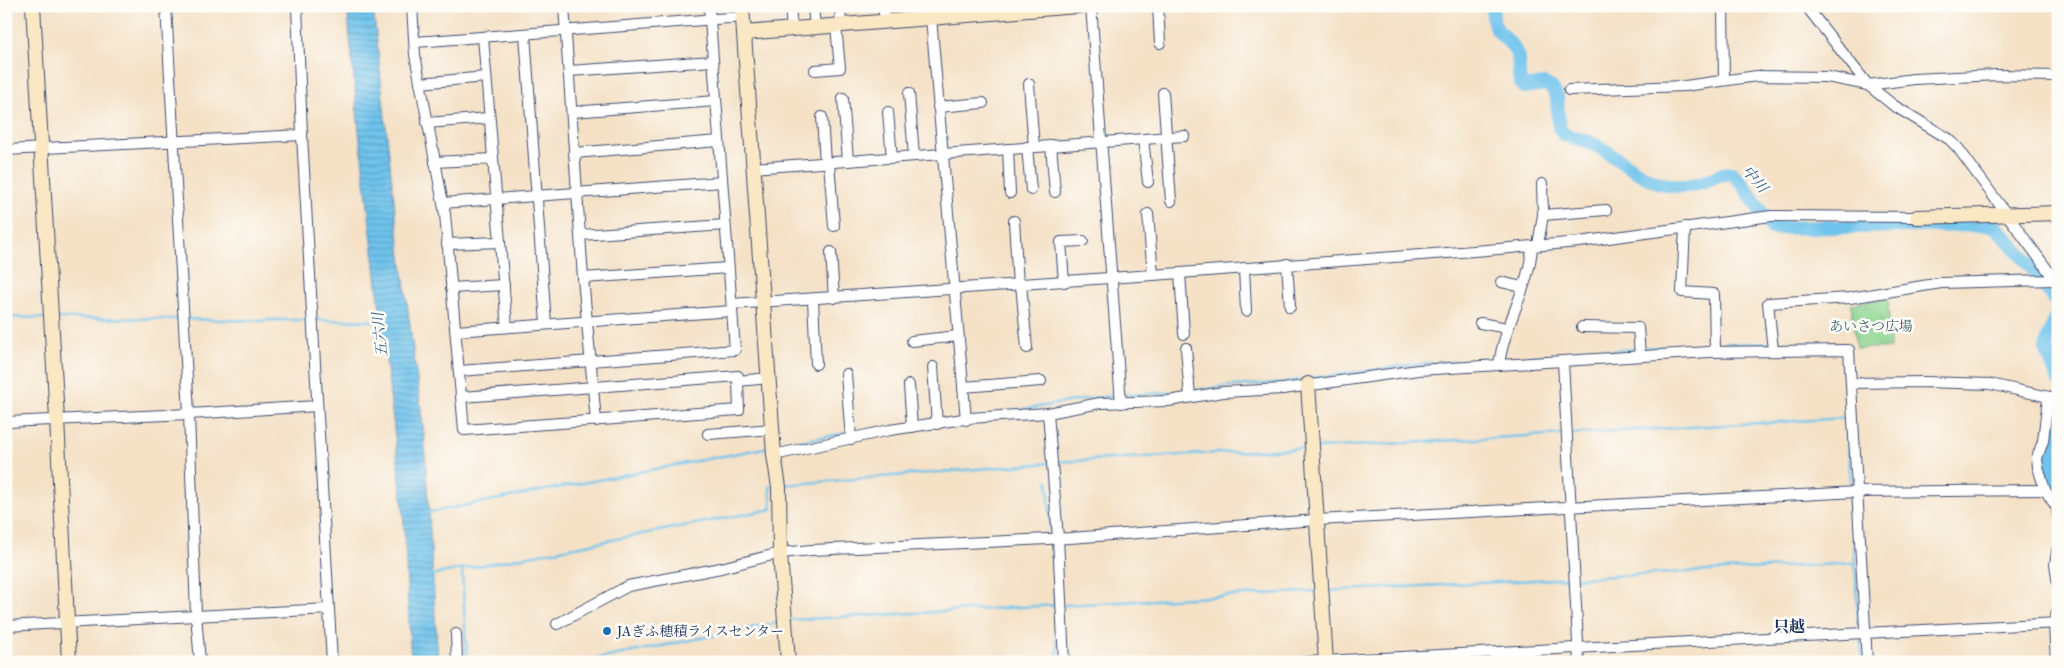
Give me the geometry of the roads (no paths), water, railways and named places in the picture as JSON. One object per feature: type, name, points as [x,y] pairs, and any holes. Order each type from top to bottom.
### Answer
[{"type":"street","points":[[33,6],[69,662]]},
{"type":"street","points":[[166,6],[189,414],[196,615],[200,662]]},
{"type":"street","points":[[296,6],[332,662]]},
{"type":"street","points":[[412,6],[416,42],[415,55],[443,202],[464,430],[739,410],[738,376],[462,396]]},
{"type":"street","points":[[564,6],[583,278],[596,421]]},
{"type":"street","points":[[460,371],[735,350],[709,6]]},
{"type":"street","points":[[790,6],[792,29]]},
{"type":"street","points":[[813,6],[816,27]]},
{"type":"street","points":[[815,70],[840,68],[840,6]]},
{"type":"street","points":[[883,6],[885,22]]},
{"type":"street","points":[[744,32],[885,22],[931,13],[1078,6]]},
{"type":"street","points":[[1091,6],[1121,403]]},
{"type":"street","points":[[1158,6],[1160,43]]},
{"type":"street","points":[[1723,6],[1724,80]]},
{"type":"street","points":[[1806,6],[1868,85],[1893,104],[1949,139],[1970,163],[2006,215],[2055,278]]},
{"type":"street","points":[[416,42],[710,19],[742,12],[774,456],[779,487],[780,553],[788,662]]},
{"type":"street","points":[[931,13],[966,420]]},
{"type":"street","points":[[525,34],[546,324]]},
{"type":"street","points":[[483,37],[507,327]]},
{"type":"street","points":[[569,71],[713,61]]},
{"type":"street","points":[[1569,90],[1685,86],[1757,76],[1827,77],[1868,85],[1933,78],[1998,75],[2058,76]]},
{"type":"street","points":[[420,83],[486,77]]},
{"type":"street","points":[[1029,84],[1031,190]]},
{"type":"street","points":[[1163,92],[1171,201]]},
{"type":"street","points":[[909,93],[914,156]]},
{"type":"street","points":[[843,98],[848,161]]},
{"type":"street","points":[[572,112],[716,101]]},
{"type":"street","points":[[938,106],[983,103]]},
{"type":"street","points":[[888,112],[892,158]]},
{"type":"street","points":[[822,117],[834,226]]},
{"type":"street","points":[[427,123],[489,118]]},
{"type":"street","points":[[6,150],[302,135]]},
{"type":"street","points":[[754,168],[1184,136]]},
{"type":"street","points":[[1143,139],[1148,182]]},
{"type":"street","points":[[574,153],[719,141]]},
{"type":"street","points":[[1051,145],[1056,192]]},
{"type":"street","points":[[1008,149],[1010,193]]},
{"type":"street","points":[[435,162],[493,158]]},
{"type":"street","points":[[443,202],[722,182]]},
{"type":"street","points":[[1499,361],[1502,343],[1531,262],[1543,215],[1542,184]]},
{"type":"street","points":[[1543,215],[1606,210]]},
{"type":"street","points":[[456,331],[587,322],[813,299],[1535,246],[1579,242],[1771,216],[1918,216],[2058,213]]},
{"type":"street","points":[[1148,214],[1153,275]]},
{"type":"street","points":[[1014,221],[1026,348]]},
{"type":"street","points":[[580,235],[725,225]]},
{"type":"street","points":[[1685,227],[1682,292],[1714,294],[1715,351]]},
{"type":"street","points":[[1064,282],[1060,242],[1083,241]]},
{"type":"street","points":[[447,244],[500,242]]},
{"type":"street","points":[[831,252],[834,298]]},
{"type":"street","points":[[1287,264],[1290,307]]},
{"type":"street","points":[[583,278],[728,268]]},
{"type":"street","points":[[1244,268],[1246,311]]},
{"type":"street","points":[[1180,273],[1184,334]]},
{"type":"street","points":[[1773,350],[1768,303],[1850,298],[1941,283],[2055,278]]},
{"type":"street","points":[[1502,282],[1522,287]]},
{"type":"street","points":[[451,288],[504,285]]},
{"type":"street","points":[[813,299],[816,364]]},
{"type":"street","points":[[1480,323],[1508,328]]},
{"type":"street","points":[[1582,326],[1638,328],[1640,356]]},
{"type":"street","points":[[912,340],[958,336]]},
{"type":"street","points":[[1186,348],[1190,397]]},
{"type":"street","points":[[774,456],[912,427],[1048,413],[1100,403],[1168,401],[1223,392],[1283,389],[1308,384],[1499,361],[1563,362],[1715,351],[1849,350],[1867,662]]},
{"type":"street","points":[[1563,362],[1580,662]]},
{"type":"street","points":[[933,367],[937,424]]},
{"type":"street","points":[[846,374],[851,439]]},
{"type":"street","points":[[738,381],[769,378]]},
{"type":"street","points":[[963,387],[1041,381]]},
{"type":"street","points":[[1851,383],[1924,382],[1990,384],[2053,399],[2037,458],[2045,490],[2058,511]]},
{"type":"street","points":[[1308,384],[1326,661]]},
{"type":"street","points":[[909,385],[912,427]]},
{"type":"street","points":[[6,422],[317,406]]},
{"type":"street","points":[[1048,413],[1058,538],[1064,662]]},
{"type":"street","points":[[708,434],[773,429]]},
{"type":"street","points":[[557,624],[628,586],[721,568],[780,553],[812,550],[1058,538],[1317,520],[1857,492],[2045,490]]},
{"type":"street","points":[[2058,546],[2056,564],[2058,585]]},
{"type":"street","points":[[6,626],[329,609]]},
{"type":"street","points":[[2056,662],[2058,609]]},
{"type":"street","points":[[1305,662],[2056,623]]},
{"type":"street","points":[[456,634],[457,662]]},
{"type":"water","points":[[347,6],[373,6],[395,210],[424,434],[438,662],[411,662],[403,505],[358,122]]},
{"type":"waterway","name":"中川","points":[[1493,6],[1493,16],[1497,30],[1510,43],[1517,55],[1519,76],[1523,87],[1545,84],[1552,88],[1557,97],[1559,127],[1564,135],[1593,144],[1645,176],[1665,185],[1694,185],[1732,173],[1741,182],[1772,228],[1994,225],[2029,264],[2058,305]]},
{"type":"waterway","name":"中川","points":[[2058,311],[2046,348],[2058,380]]},
{"type":"waterway","points":[[6,317],[47,318]]},
{"type":"waterway","points":[[55,318],[180,319]]},
{"type":"waterway","points":[[185,319],[309,320]]},
{"type":"waterway","name":"五六川","points":[[314,320],[384,321]]},
{"type":"waterway","points":[[1719,344],[1771,343]]},
{"type":"waterway","points":[[1776,343],[1843,344],[1843,347]]},
{"type":"waterway","points":[[1641,348],[1713,345]]},
{"type":"waterway","points":[[1504,359],[1636,349]]},
{"type":"waterway","points":[[1843,352],[1851,489]]},
{"type":"waterway","points":[[1191,391],[1279,383],[1409,365],[1496,359]]},
{"type":"waterway","points":[[1124,395],[1186,392]]},
{"type":"waterway","points":[[1018,410],[1118,396]]},
{"type":"waterway","name":"中川","points":[[2058,406],[2051,449],[2052,470],[2058,491]]},
{"type":"waterway","points":[[1569,434],[1847,418]]},
{"type":"waterway","points":[[854,432],[873,429]]},
{"type":"waterway","points":[[777,445],[848,433]]},
{"type":"waterway","points":[[1317,448],[1563,434]]},
{"type":"waterway","points":[[426,513],[770,447]]},
{"type":"waterway","points":[[1055,462],[1309,448]]},
{"type":"waterway","points":[[783,485],[1049,463]]},
{"type":"waterway","points":[[1048,481],[1051,535]]},
{"type":"waterway","points":[[431,575],[772,509],[770,486],[775,486]]},
{"type":"waterway","points":[[1851,494],[1859,631]]},
{"type":"waterway","points":[[1052,541],[1058,662]]},
{"type":"waterway","points":[[1578,578],[1856,563]]},
{"type":"waterway","points":[[462,568],[467,662]]},
{"type":"waterway","points":[[1326,591],[1572,578]]},
{"type":"waterway","points":[[1064,605],[1318,591]]},
{"type":"waterway","points":[[789,620],[1058,605]]},
{"type":"waterway","points":[[582,662],[781,622]]},
{"type":"waterway","points":[[1860,637],[1862,656]]},
{"type":"place","name":"JAぎふ穂積ライスセンター","points":[[607,631]]},
{"type":"district","name":"只越","points":[[1789,626]]},
{"type":"park label","name":"あいさつ広場","points":[[1871,326]]}]
